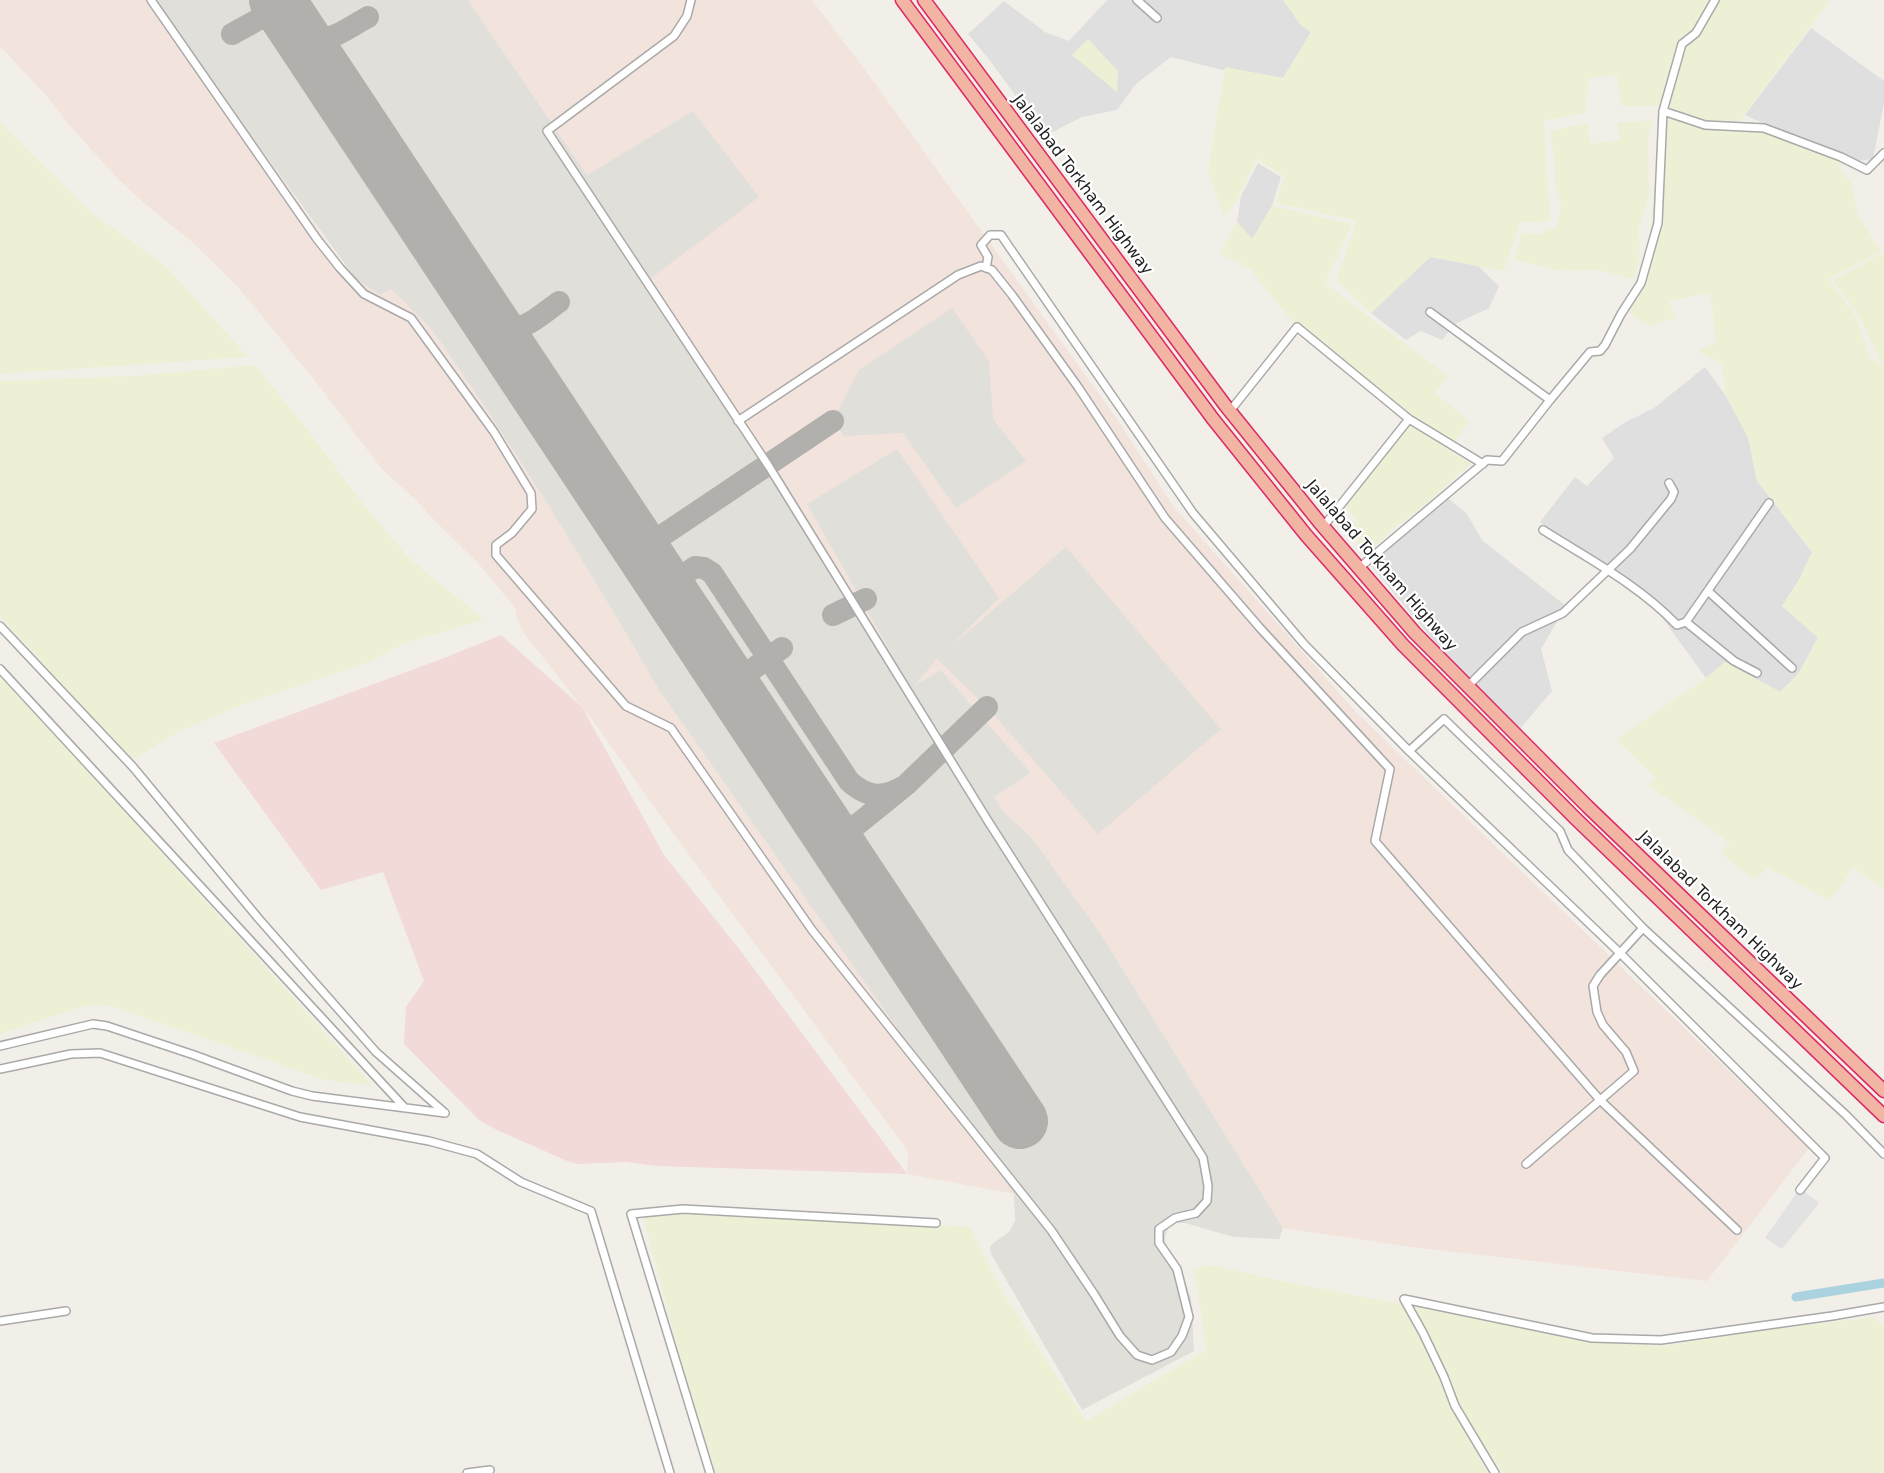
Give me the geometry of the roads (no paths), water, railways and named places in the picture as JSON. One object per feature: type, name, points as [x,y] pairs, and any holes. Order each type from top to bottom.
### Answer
[{"type":"highway","points":[[902,0],[1213,419],[1313,543],[1403,645],[1575,818],[1884,1116]]},
{"type":"highway","name":"Jalalabad Torkham Highway","points":[[924,0],[1230,411],[1323,527],[1415,633],[1588,807],[1884,1091]]},
{"type":"street","points":[[151,0],[317,239],[340,268],[364,294],[411,318],[494,432],[531,493],[532,509],[512,533],[496,545],[496,555],[626,706],[671,728],[812,930],[1051,1230],[1095,1294],[1119,1336],[1137,1355],[1152,1360],[1171,1352],[1182,1336],[1189,1317],[1177,1269],[1158,1243],[1159,1229],[1175,1218],[1196,1213],[1207,1201],[1208,1186],[1203,1158],[988,822],[768,465],[547,130],[674,36],[687,16],[691,0]]},
{"type":"street","points":[[1137,0],[1157,18]]},
{"type":"street","points":[[1359,568],[1487,460],[1503,461],[1590,352],[1600,351],[1605,345],[1641,283],[1659,223],[1663,111],[1682,44],[1696,33],[1715,0]]},
{"type":"street","points":[[1663,111],[1706,125],[1764,128],[1841,157],[1867,170],[1884,153]]},
{"type":"street","points":[[986,268],[988,257],[981,245],[990,235],[1001,235],[1193,513],[1304,644],[1409,751],[1620,953],[1825,1158],[1800,1190]]},
{"type":"street","points":[[738,421],[958,275],[981,266],[992,270],[1077,387],[1165,518],[1260,627],[1390,769],[1375,841],[1600,1100],[1737,1230]]},
{"type":"street","points":[[1430,312],[1550,400]]},
{"type":"street","points":[[1230,411],[1297,327],[1409,419],[1483,464]]},
{"type":"street","points":[[1323,527],[1409,419]]},
{"type":"street","points":[[1468,686],[1522,632],[1563,613],[1630,549],[1671,499],[1674,492],[1669,483]]},
{"type":"street","points":[[1543,530],[1635,588],[1659,606],[1677,625],[1686,622],[1769,503]]},
{"type":"street","points":[[1708,591],[1792,668]]},
{"type":"street","points":[[1686,622],[1734,662],[1757,673]]},
{"type":"street","points":[[0,626],[133,767],[259,919],[376,1052],[444,1113],[292,1092],[194,1055],[107,1026],[93,1024],[0,1046]]},
{"type":"street","points":[[0,669],[404,1107]]},
{"type":"street","points":[[1409,751],[1444,719],[1560,831],[1568,850],[1643,928],[1846,1115],[1884,1154]]},
{"type":"street","points":[[1526,1164],[1634,1071],[1626,1052],[1603,1025],[1597,1012],[1593,986],[1600,975],[1643,928]]},
{"type":"street","points":[[0,1070],[71,1054],[100,1053],[300,1117],[429,1141],[477,1154],[521,1182],[591,1211],[670,1473]]},
{"type":"street","points":[[710,1473],[631,1214],[683,1209],[936,1223]]},
{"type":"street","points":[[1495,1473],[1455,1406],[1444,1377],[1404,1299],[1592,1338],[1661,1340],[1884,1307]]},
{"type":"street","points":[[0,1322],[66,1311]]},
{"type":"street","points":[[467,1473],[490,1470]]},
{"type":"waterway","points":[[1796,1297],[1884,1283]]}]
